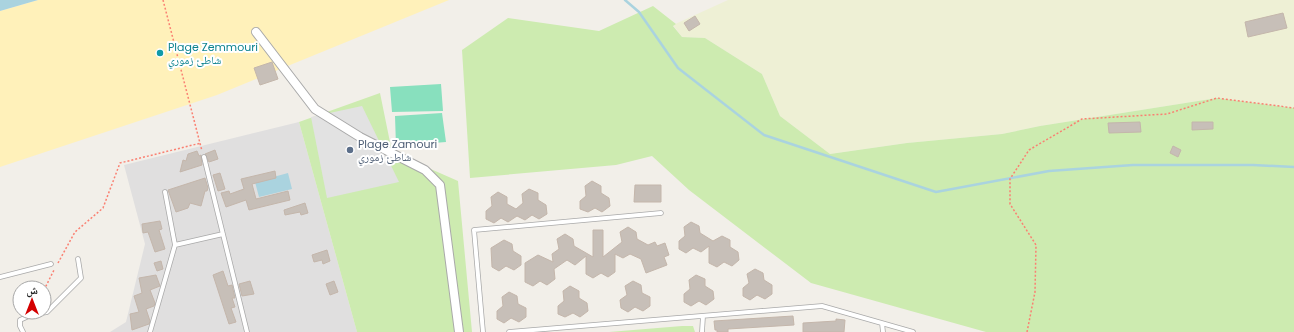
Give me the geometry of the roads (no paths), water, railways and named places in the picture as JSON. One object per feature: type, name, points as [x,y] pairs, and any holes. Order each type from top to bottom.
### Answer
[{"type":"street","points":[[256,32],[315,110],[360,138],[425,170],[440,184],[459,332]]},
{"type":"lane","points":[[204,157],[247,332]]},
{"type":"lane","points":[[150,332],[174,245],[165,192]]},
{"type":"lane","points":[[483,332],[474,230],[661,213]]},
{"type":"lane","points":[[174,245],[223,234]]},
{"type":"lane","points":[[23,332],[20,326],[20,320],[30,315],[47,312],[81,278],[78,259]]},
{"type":"lane","points":[[0,277],[51,264]]},
{"type":"lane","points":[[509,332],[822,306],[913,332]]},
{"type":"lane","points":[[702,332],[703,316]]},
{"type":"lane","points":[[882,323],[883,332]]},
{"type":"water","points":[[0,0],[38,0],[0,11]]},
{"type":"water","points":[[288,173],[292,189],[259,197],[255,182]]},
{"type":"waterway","points":[[625,0],[639,12],[678,68],[764,135],[936,192],[1049,171],[1133,165],[1253,165],[1294,167]]},
{"type":"place","name":"Plage Zemmouri شاطئ زموري","points":[[160,53]]},
{"type":"place","name":"Plage Zamouri شاطئ زموري","points":[[350,150]]}]
